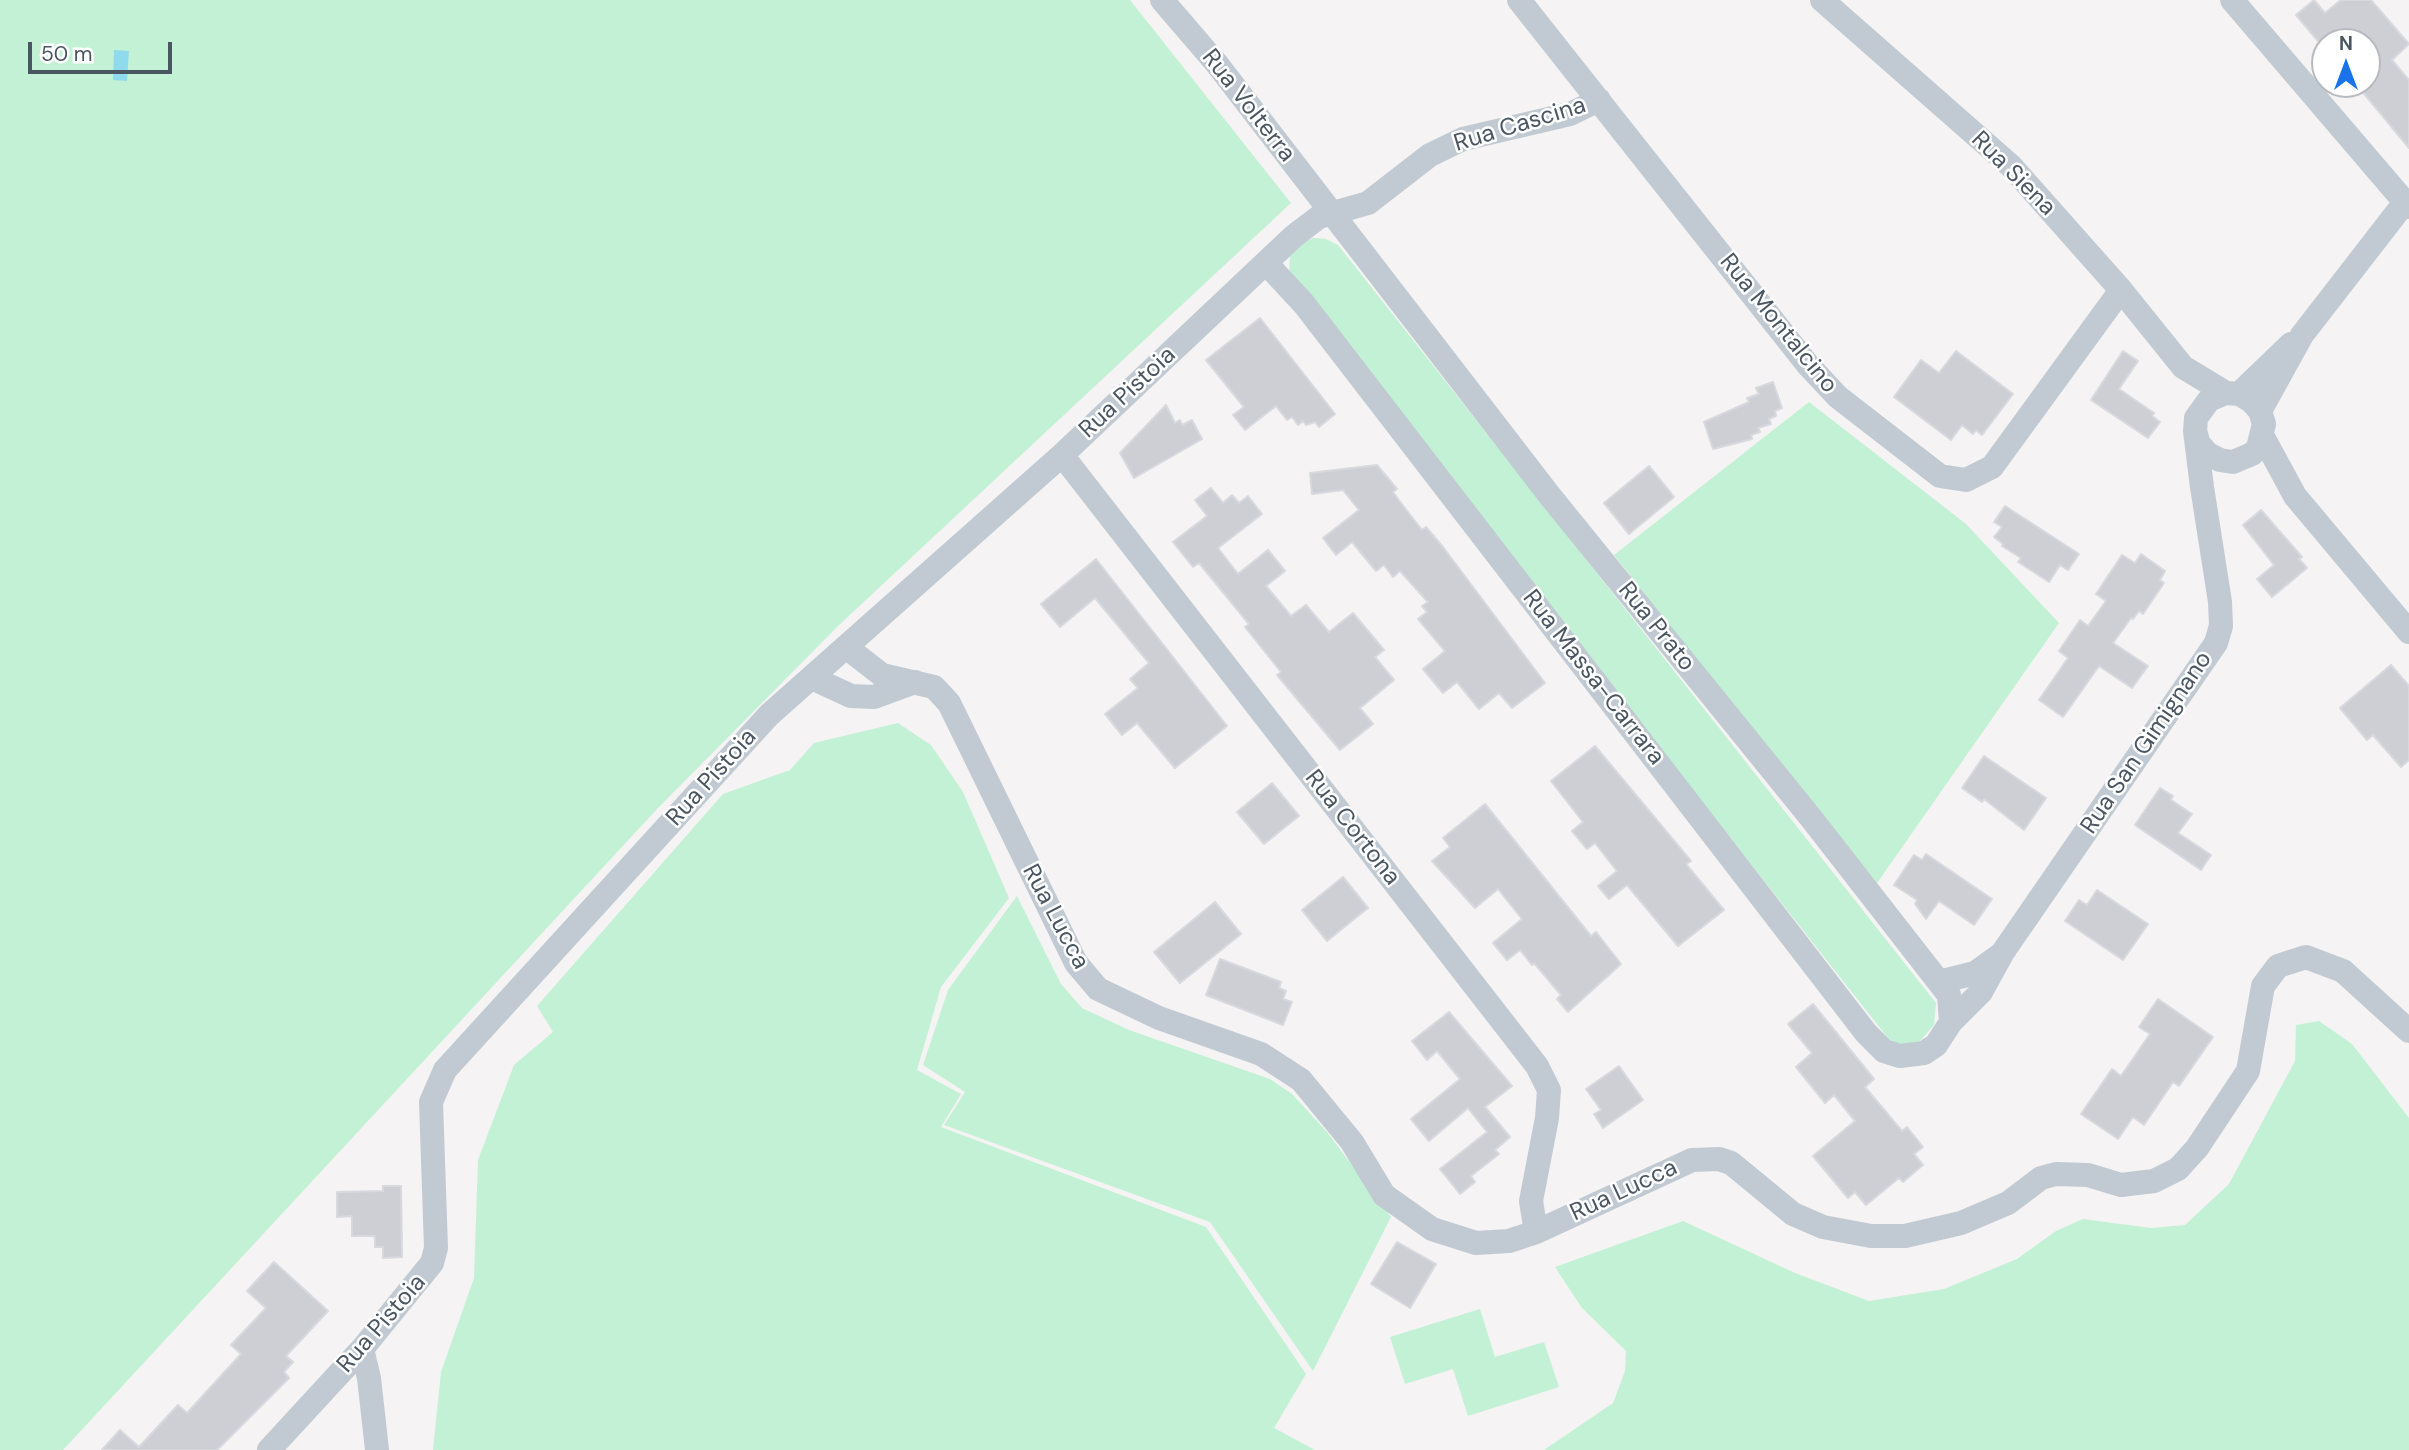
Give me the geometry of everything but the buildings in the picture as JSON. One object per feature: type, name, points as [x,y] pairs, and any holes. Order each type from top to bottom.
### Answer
[{"type":"street","name":"Rua Volterra","points":[[1162,0],[1217,64],[1333,213]]},
{"type":"street","name":"Rua Montalcino","points":[[1519,0],[1808,365],[1838,397],[1940,477],[1966,480],[1992,467],[2121,290]]},
{"type":"street","name":"Rua Siena","points":[[1822,0],[2011,166],[2121,290],[2183,368],[2233,394]]},
{"type":"street","points":[[2232,0],[2407,205],[2302,335],[2260,411]]},
{"type":"street","name":"Rua Cascina","points":[[1333,213],[1368,203],[1430,155],[1463,139],[1570,114],[1600,100]]},
{"type":"street","name":"Rua Pistoia","points":[[269,1450],[362,1349],[425,1276],[432,1263],[436,1248],[431,1102],[445,1070],[769,715],[1062,455],[1266,263],[1319,216],[1333,213]]},
{"type":"street","name":"Rua Prato","points":[[1333,213],[1550,496],[1949,995],[1951,1022]]},
{"type":"street","name":"Rua Massa-Carrara","points":[[1266,263],[1304,304],[1866,1032],[1884,1051],[1900,1056],[1924,1053],[1936,1045],[1951,1022]]},
{"type":"street","points":[[2233,394],[2260,411],[2264,424],[2263,437],[2252,454],[2237,460],[2220,460],[2208,454],[2199,444],[2196,424],[2209,400],[2233,394],[2302,335]]},
{"type":"street","name":"Rua Siena","points":[[2183,368],[2196,424]]},
{"type":"street","name":"Rua San Gimignano","points":[[1951,1022],[1981,992],[2003,953],[2216,643],[2221,626],[2220,602],[2196,424]]},
{"type":"street","points":[[2263,437],[2295,496],[2409,632]]},
{"type":"street","name":"Rua Cortona","points":[[1062,455],[1537,1066],[1549,1090],[1547,1118],[1531,1201],[1536,1232]]},
{"type":"street","points":[[2237,460],[2295,496]]},
{"type":"street","name":"Rua San Gimignano","points":[[2208,512],[2216,481],[2237,460]]},
{"type":"street","name":"Rua Lucca","points":[[846,647],[882,675],[934,687],[954,711],[1076,963],[1098,989],[1159,1018],[1261,1054],[1301,1080],[1352,1142],[1384,1195],[1432,1228],[1476,1243],[1510,1241],[1536,1232],[1692,1160],[1719,1159],[1731,1163],[1793,1214],[1823,1227],[1871,1236],[1905,1236],[1961,1223],[2008,1203],[2041,1178],[2056,1174],[2088,1175],[2120,1185],[2154,1181],[2178,1169],[2197,1147],[2248,1071],[2263,986],[2277,966],[2306,957],[2343,971],[2409,1031]]},
{"type":"street","points":[[812,678],[850,696],[874,697],[916,682]]},
{"type":"street","name":"Rua San Gimignano","points":[[1939,982],[1975,973],[2003,953]]},
{"type":"street","points":[[362,1349],[369,1378],[377,1450]]},
{"type":"green space","points":[[0,0],[1130,0],[1291,203],[838,626],[658,808],[63,1450],[0,1450]]},
{"type":"green space","points":[[1313,238],[1326,239],[1338,245],[1936,1003],[1934,1025],[1919,1042],[1907,1046],[1895,1044],[1888,1038],[1289,278],[1290,254],[1299,244]]},
{"type":"green space","points":[[1809,402],[1966,524],[2059,623],[1875,886],[1614,555]]},
{"type":"green space","points":[[898,723],[931,745],[963,792],[1009,898],[941,987],[917,1070],[961,1094],[941,1127],[1206,1227],[1306,1374],[1274,1428],[1315,1450],[433,1450],[441,1372],[474,1278],[478,1160],[514,1065],[553,1032],[537,1006],[723,794],[790,770],[814,743]]},
{"type":"green space","points":[[1017,896],[1061,984],[1082,1008],[1129,1030],[1270,1079],[1292,1094],[1327,1132],[1391,1217],[1313,1371],[1210,1222],[944,1125],[965,1092],[923,1065],[948,990]]},
{"type":"green space","points":[[2319,1021],[2352,1044],[2409,1118],[2409,1450],[1544,1450],[1613,1403],[1625,1371],[1626,1351],[1582,1308],[1555,1267],[1683,1221],[1795,1273],[1869,1301],[1944,1289],[2017,1259],[2056,1231],[2083,1219],[2151,1228],[2185,1225],[2229,1184],[2295,1061],[2296,1025]]},
{"type":"green space","points":[[1480,1309],[1495,1357],[1544,1342],[1559,1387],[1468,1416],[1453,1369],[1405,1384],[1390,1337]]},
{"type":"water","points":[[114,50],[129,51],[127,81],[113,80]]}]
